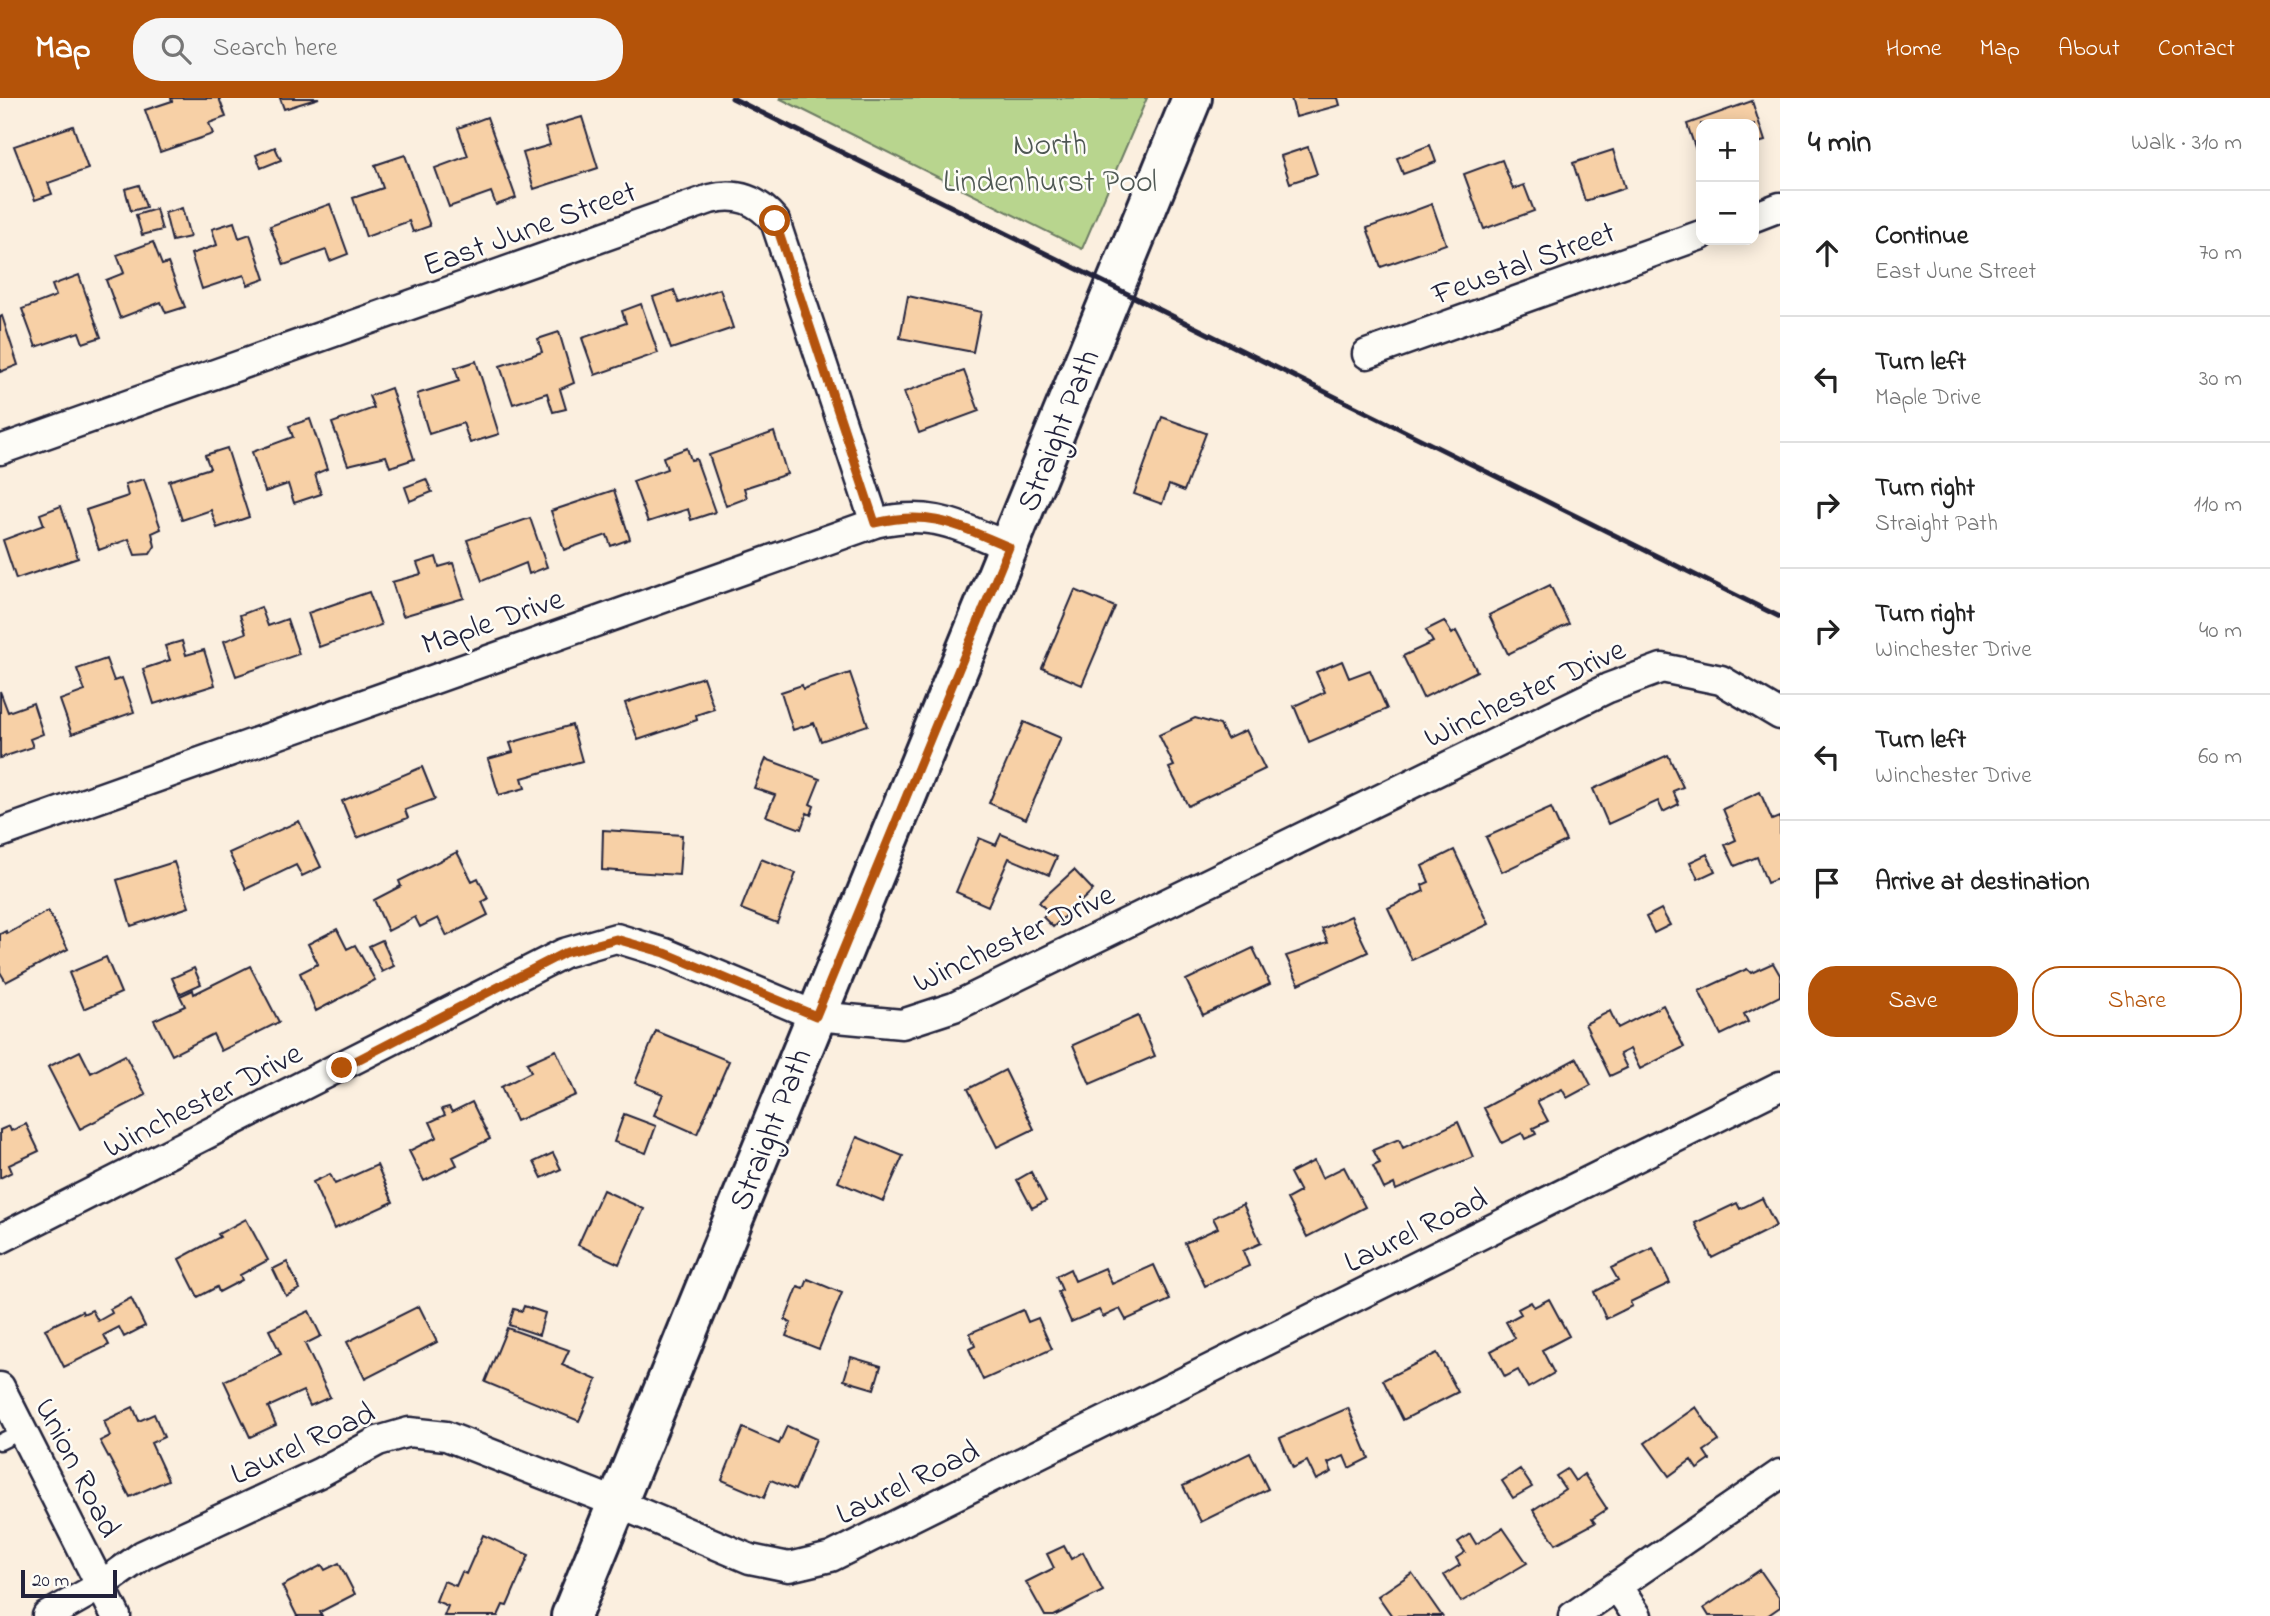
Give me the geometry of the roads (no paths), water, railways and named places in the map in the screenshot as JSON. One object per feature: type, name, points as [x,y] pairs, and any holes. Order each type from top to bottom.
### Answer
[{"type":"main road","name":"Straight Path","points":[[571,1616],[1192,98]]},
{"type":"street","name":"East June Street","points":[[0,450],[710,199],[735,196],[757,204],[775,221],[875,523]]},
{"type":"street","points":[[1759,215],[1780,207]]},
{"type":"street","name":"Feustal Street","points":[[1367,354],[1696,237]]},
{"type":"street","name":"Maple Drive","points":[[0,833],[875,523],[898,517],[927,517],[1009,547]]},
{"type":"street","name":"Winchester Drive","points":[[0,1239],[564,953],[616,939],[665,953],[816,1016],[902,1024],[954,1007],[1608,688],[1662,668],[1721,680],[1780,715]]},
{"type":"street","name":"Laurel Road","points":[[47,1616],[100,1586],[143,1555],[319,1473],[378,1441],[409,1432],[446,1436],[750,1559],[789,1567],[831,1557],[1780,1086]]},
{"type":"street","name":"Union Road","points":[[0,1387],[11,1437],[116,1616]]},
{"type":"street","points":[[1573,1616],[1780,1474]]},
{"type":"street","points":[[1617,1586],[1637,1616]]},
{"type":"railway","points":[[732,98],[1780,617]]},
{"type":"park label","name":"North Lindenhurst Pool","points":[[1050,162]]}]
